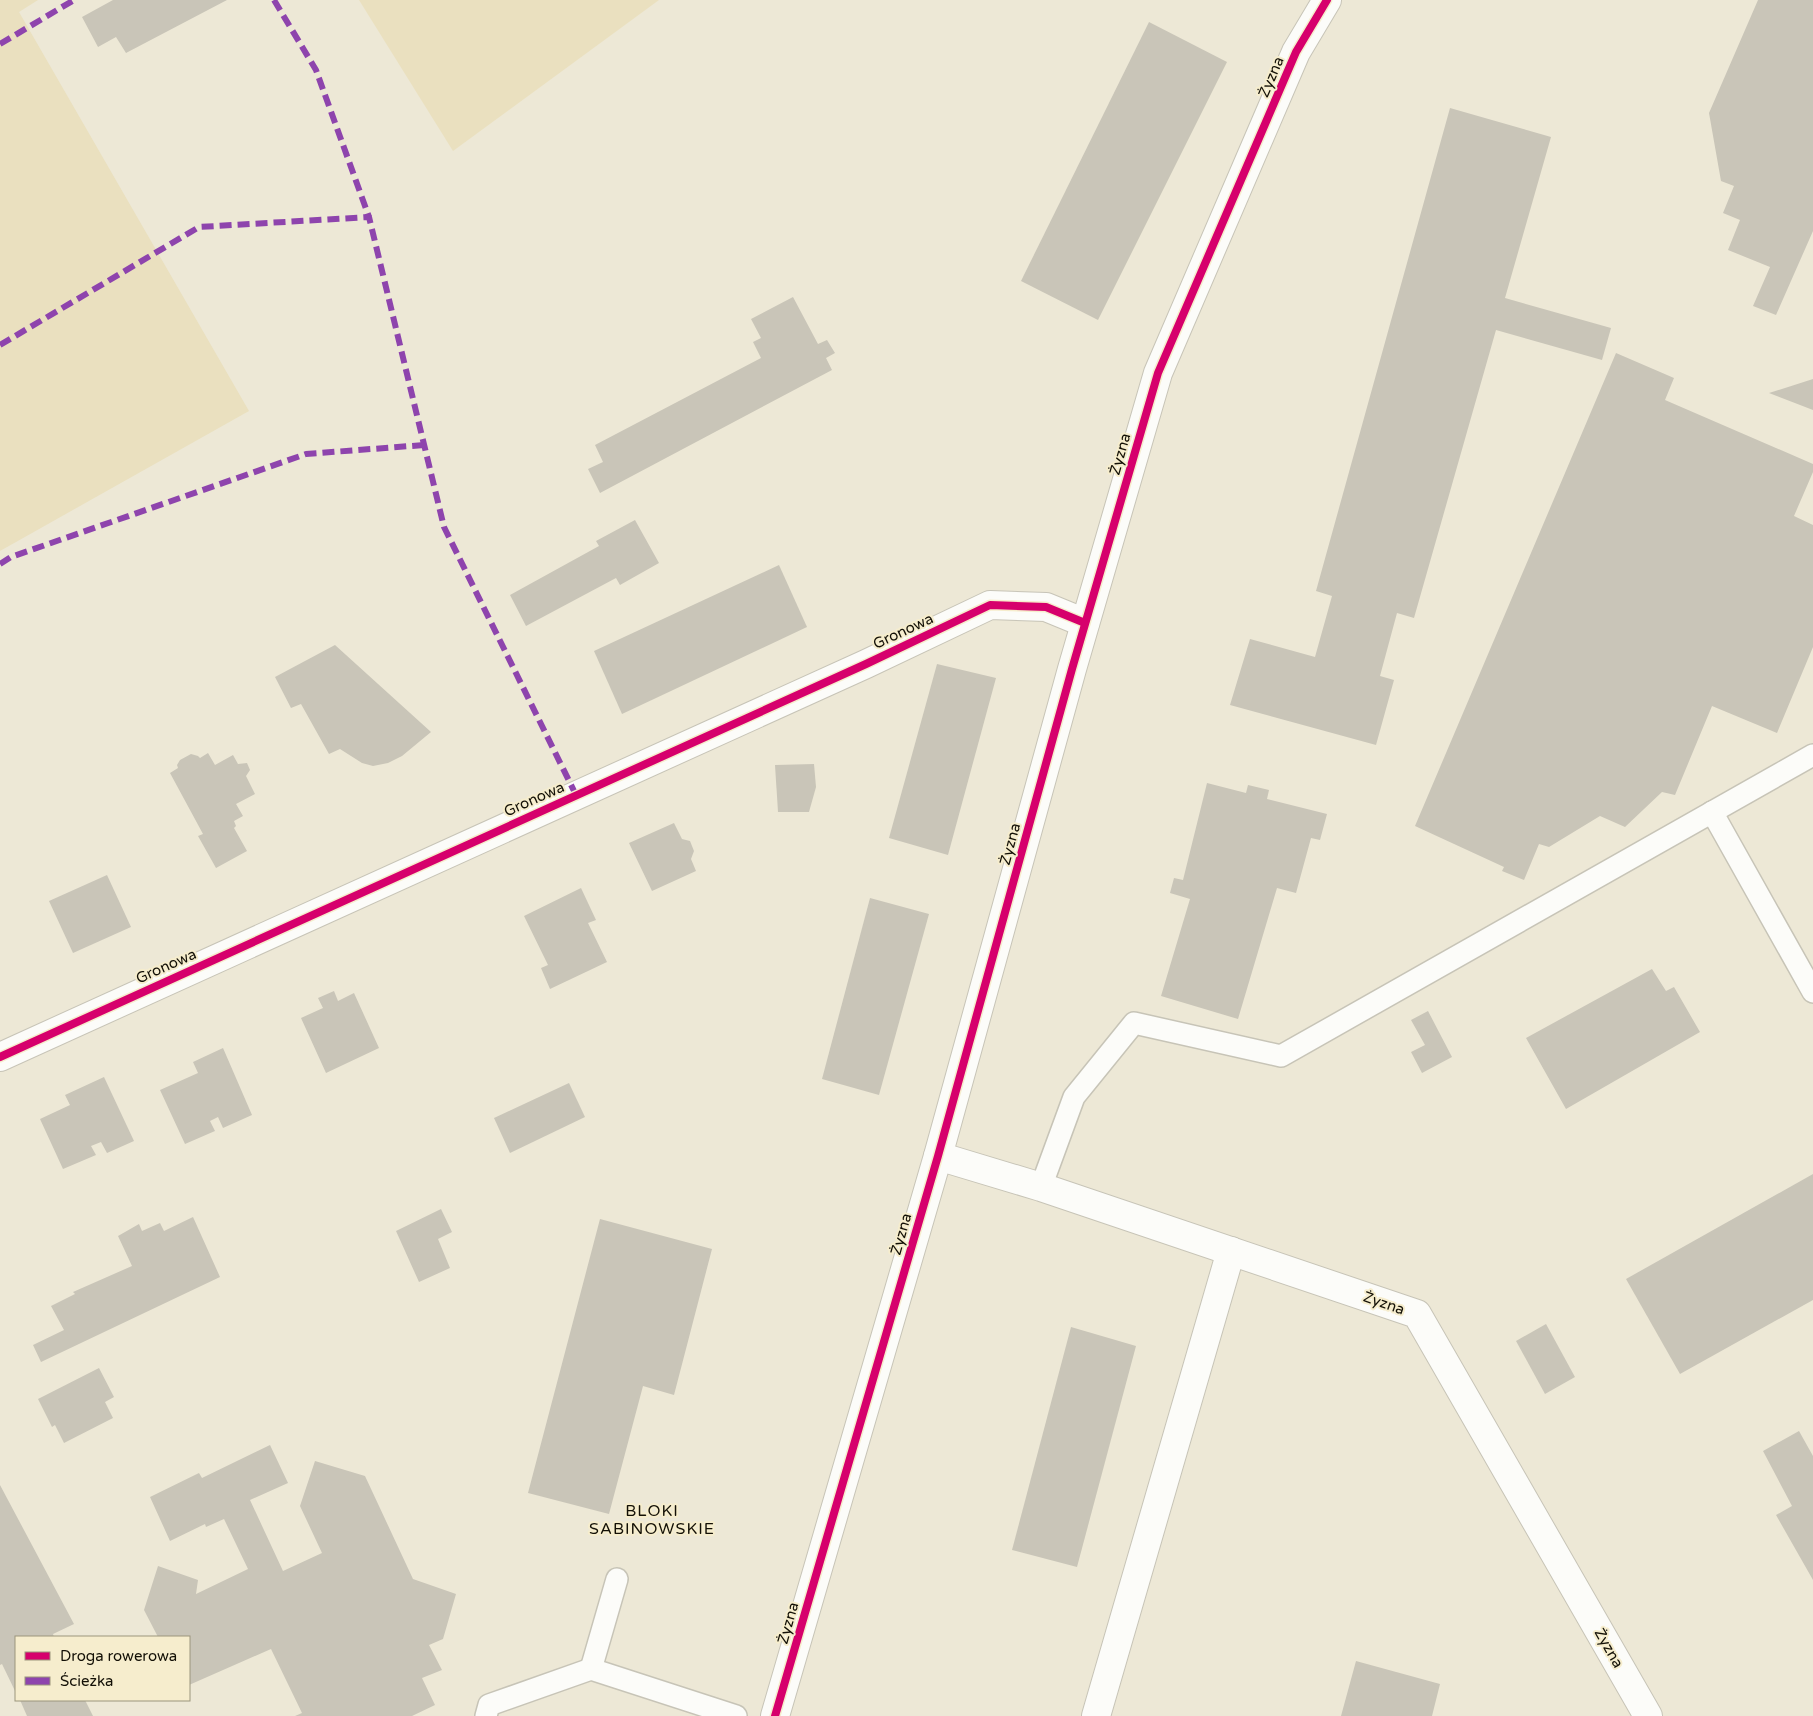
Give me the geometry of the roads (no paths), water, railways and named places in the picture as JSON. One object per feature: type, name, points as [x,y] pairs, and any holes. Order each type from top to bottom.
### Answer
[{"type":"street","name":"Żyzna","points":[[775,1716],[938,1156],[1085,623],[1158,373],[1296,52],[1327,0]]},
{"type":"street","name":"Gronowa","points":[[0,1057],[990,605],[1046,607],[1085,623]]},
{"type":"street","name":"Żyzna","points":[[938,1156],[1041,1186],[1417,1314],[1648,1716]]},
{"type":"street","points":[[1096,1716],[1231,1251]]},
{"type":"lane","points":[[1041,1186],[1074,1097],[1134,1023],[1281,1056],[1813,755]]},
{"type":"lane","points":[[1712,812],[1813,992]]},
{"type":"lane","points":[[591,1669],[617,1579]]},
{"type":"lane","points":[[486,1716],[489,1705],[591,1669],[736,1716]]},
{"type":"district","name":"BLOKI SABINOWSKIE","points":[[652,1519]]}]
